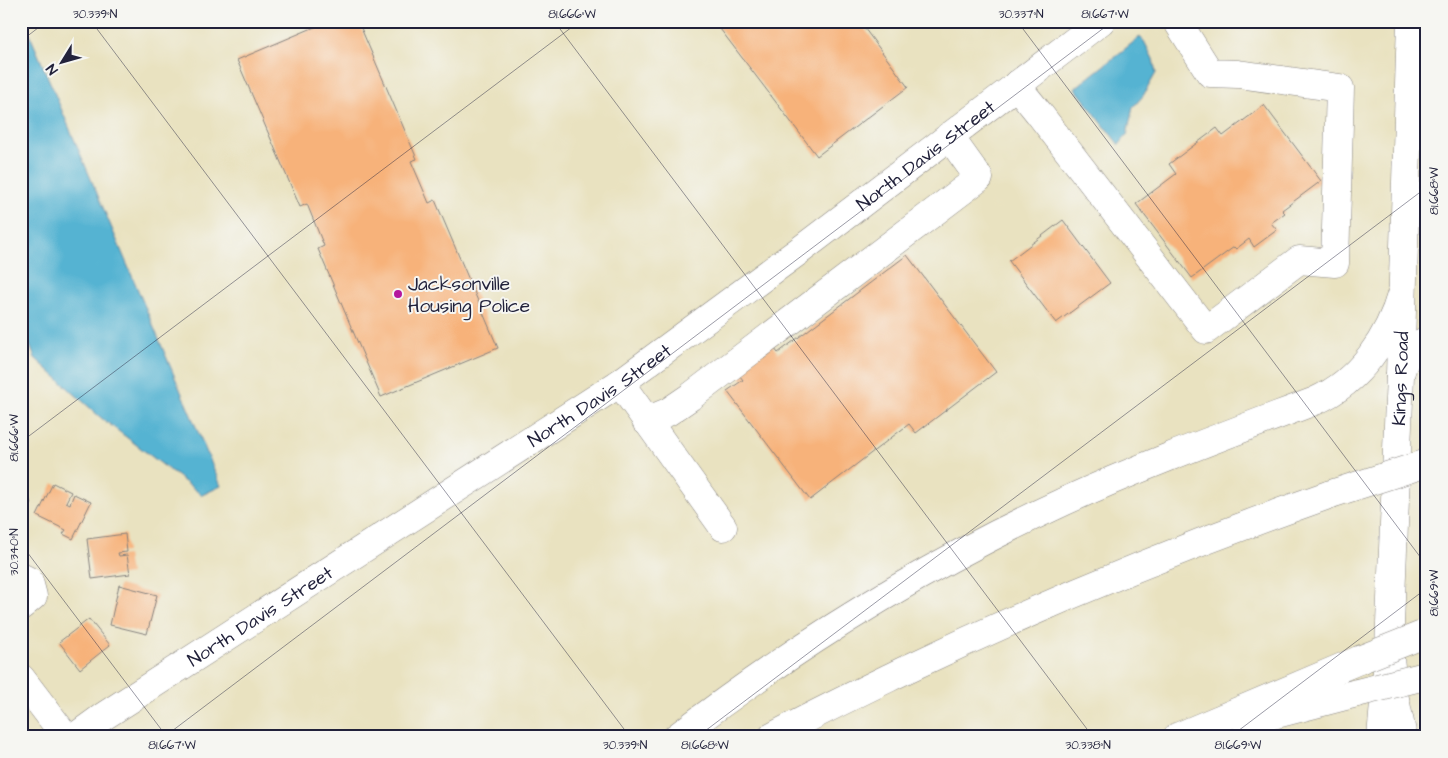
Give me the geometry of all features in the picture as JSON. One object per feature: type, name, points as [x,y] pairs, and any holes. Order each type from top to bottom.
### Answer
[{"type":"main road","name":"North Davis Street","points":[[75,737],[104,716],[620,383],[803,248],[1101,21]]},
{"type":"main road","points":[[1016,85],[1206,330],[1299,260],[1336,262],[1340,88],[1238,74],[1210,73],[1177,21]]},
{"type":"main road","name":"Kings Road","points":[[1381,737],[1389,649],[1402,292],[1418,82],[1411,21]]},
{"type":"main road","points":[[646,421],[668,412],[690,397],[979,178],[949,136]]},
{"type":"main road","points":[[677,737],[718,706],[826,632],[904,584],[983,541],[1114,479],[1315,401],[1336,390],[1360,369],[1383,339],[1395,316],[1402,292]]},
{"type":"main road","points":[[1400,375],[1402,366],[1409,353],[1419,343],[1427,340]]},
{"type":"main road","points":[[620,383],[723,527]]},
{"type":"main road","points":[[772,737],[922,662],[1070,595],[1221,534],[1331,494],[1427,463]]},
{"type":"main road","points":[[21,577],[29,581],[33,596],[21,606]]},
{"type":"main road","points":[[1177,737],[1424,634]]},
{"type":"main road","points":[[1389,649],[1394,694],[1403,737]]},
{"type":"main road","points":[[1194,737],[1424,677]]},
{"type":"main road","points":[[21,678],[66,737]]},
{"type":"water","points":[[21,21],[24,21],[221,486],[202,495],[100,417],[35,358],[21,323]]},
{"type":"water","points":[[1140,37],[1153,59],[1156,73],[1143,96],[1133,107],[1127,135],[1119,145],[1075,88]]},
{"type":"building","points":[[329,21],[358,21],[417,159],[411,161],[429,203],[435,200],[498,348],[381,397],[318,249],[324,246],[307,204],[300,207],[237,60]]},
{"type":"building","points":[[714,21],[859,21],[908,87],[817,156]]},
{"type":"building","points":[[1264,105],[1321,181],[1282,210],[1285,213],[1271,223],[1277,230],[1254,247],[1249,239],[1236,249],[1234,247],[1192,278],[1136,204],[1176,174],[1169,164],[1217,128],[1223,136]]},
{"type":"building","points":[[1063,220],[1110,283],[1056,323],[1009,261]]},
{"type":"building","points":[[907,255],[996,372],[916,433],[909,424],[810,500],[727,391],[743,380],[733,367],[768,340],[778,353]]},
{"type":"building","points":[[21,471],[31,504],[21,507]]},
{"type":"building","points":[[53,483],[71,492],[66,502],[70,504],[74,494],[91,502],[73,539],[63,534],[66,530],[37,516]]},
{"type":"building","points":[[125,534],[127,552],[118,553],[119,556],[127,555],[130,574],[92,579],[87,539]]},
{"type":"building","points":[[119,585],[157,595],[147,634],[110,625]]},
{"type":"building","points":[[89,619],[110,645],[80,669],[59,642]]},
{"type":"place","name":"Jacksonville Housing Police","points":[[398,294]]}]
